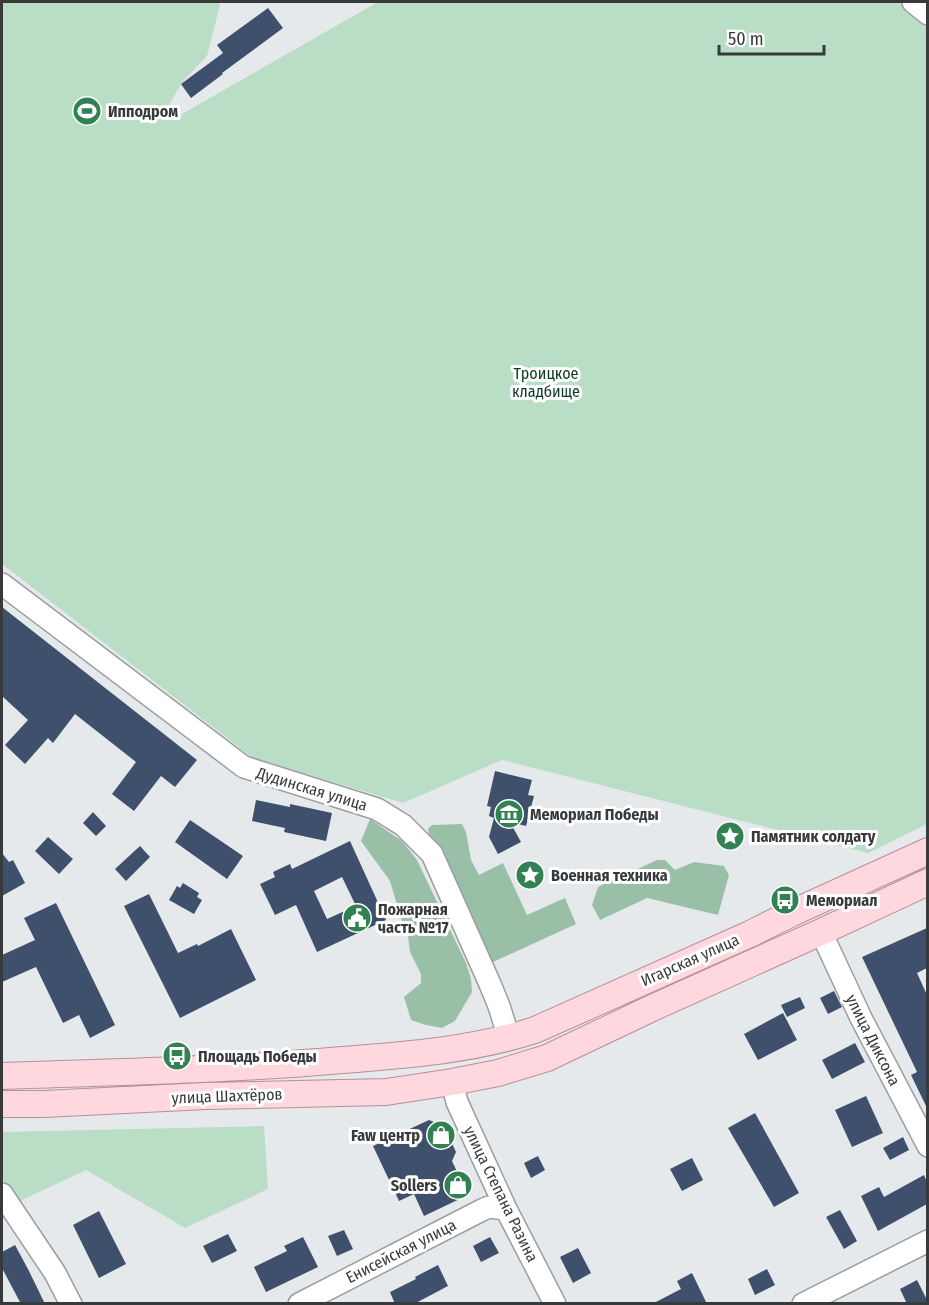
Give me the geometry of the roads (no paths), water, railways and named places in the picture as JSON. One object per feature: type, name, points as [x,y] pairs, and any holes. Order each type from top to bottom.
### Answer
[{"type":"main road","name":"Игарская улица","points":[[446,1050],[509,1038],[535,1030],[750,934],[927,851]]},
{"type":"main road","name":"Игарская улица","points":[[452,1082],[498,1073],[547,1058],[927,882]]},
{"type":"main road","name":"улица Шахтёров","points":[[2,1076],[297,1064],[446,1050]]},
{"type":"main road","name":"улица Шахтёров","points":[[2,1104],[386,1092],[452,1082]]},
{"type":"street","points":[[913,2],[927,14]]},
{"type":"street","name":"Дудинская улица","points":[[2,584],[244,767],[377,809],[403,825],[432,854],[490,984],[509,1038]]},
{"type":"street","name":"улица Диксона","points":[[821,932],[861,1018],[927,1146]]},
{"type":"street","name":"улица Степана Разина","points":[[452,1082],[457,1102],[506,1209],[555,1304]]},
{"type":"street","points":[[2,1194],[10,1222],[55,1273],[71,1304]]},
{"type":"street","name":"Енисейская улица","points":[[299,1304],[482,1210],[489,1207],[506,1209]]},
{"type":"street","points":[[803,1304],[927,1241]]},
{"type":"place","name":"Ипподром","points":[[87,111]]},
{"type":"place","name":"Мемориал Победы","points":[[509,814]]},
{"type":"place","name":"Памятник солдату","points":[[730,836]]},
{"type":"place","name":"Военная техника","points":[[530,875]]},
{"type":"place","name":"Мемориал","points":[[785,900]]},
{"type":"place","name":"Пожарная часть №17","points":[[357,918]]},
{"type":"place","name":"Площадь Победы","points":[[177,1056]]},
{"type":"place","name":"Faw центр","points":[[441,1135]]},
{"type":"place","name":"Sollers","points":[[458,1185]]},
{"type":"park label","name":"Троицкое кладбище","points":[[546,382]]}]
